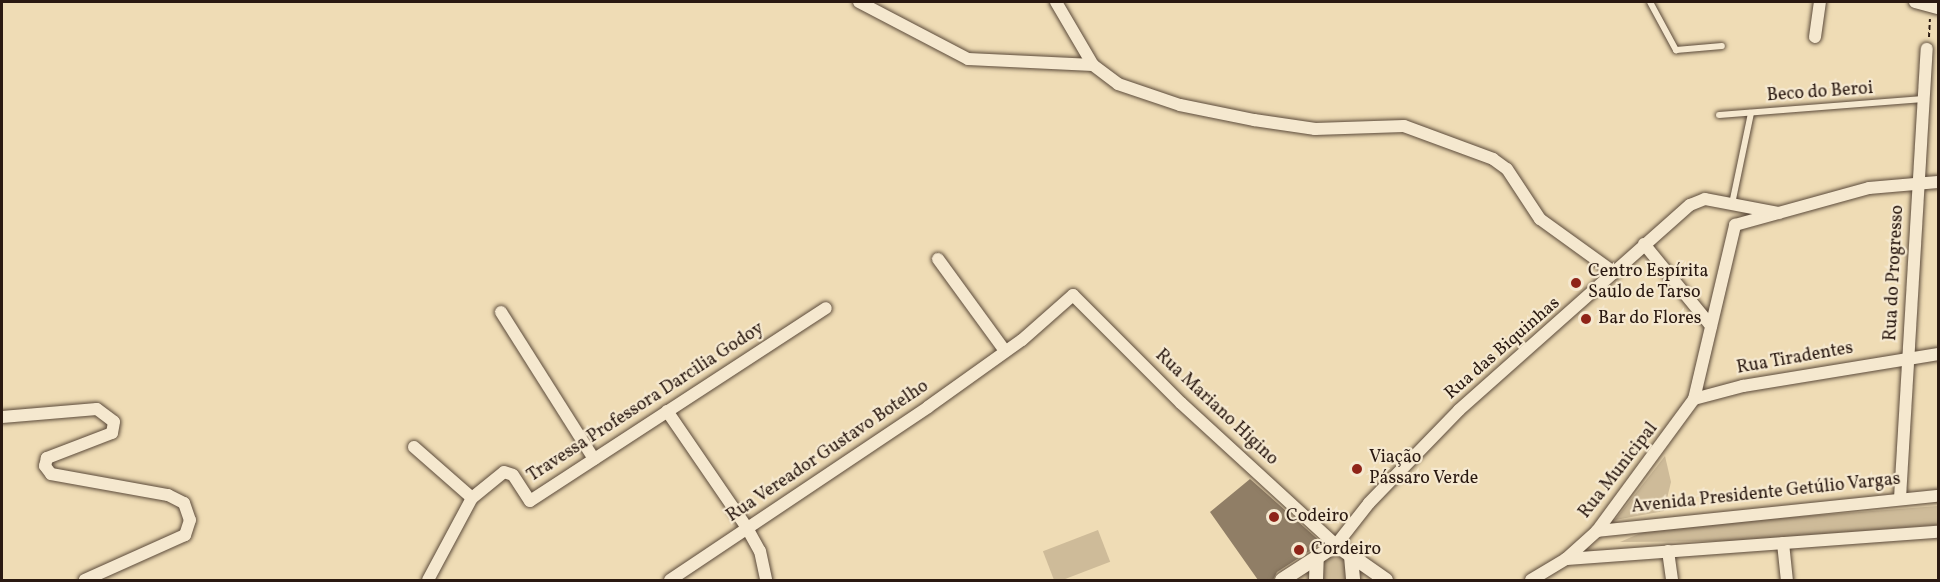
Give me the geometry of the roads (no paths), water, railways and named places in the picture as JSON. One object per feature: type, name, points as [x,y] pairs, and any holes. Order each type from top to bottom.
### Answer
[{"type":"street","points":[[860,2],[968,59],[1093,65]]},
{"type":"street","points":[[1056,2],[1093,65],[1118,84],[1180,105],[1315,129],[1404,126],[1444,138],[1507,169],[1540,219],[1615,273]]},
{"type":"street","points":[[1815,37],[1820,2]]},
{"type":"street","points":[[1915,2],[1935,6]]},
{"type":"street","name":"Rua do Progresso","points":[[1900,498],[1917,183],[1927,49]]},
{"type":"street","points":[[1694,399],[1731,230],[1739,222],[1869,188],[1938,182]]},
{"type":"street","name":"Rua das Biquinhas","points":[[1336,545],[1369,502],[1459,410],[1690,205],[1705,200],[1779,213]]},
{"type":"street","points":[[1644,244],[1711,326]]},
{"type":"street","points":[[938,259],[1005,351]]},
{"type":"street","name":"Rua Vereador Gustavo Botelho","points":[[670,580],[1005,351],[1073,296]]},
{"type":"street","name":"Rua Mariano Higino","points":[[1073,296],[1181,403],[1336,545]]},
{"type":"street","name":"Travessa Professora Darcilia Godoy","points":[[472,498],[504,472],[513,475],[530,501],[826,308]]},
{"type":"street","points":[[501,312],[594,459]]},
{"type":"street","name":"Rua Tiradentes","points":[[1694,399],[1743,386],[1908,357],[1938,354]]},
{"type":"street","name":"Rua Municipal","points":[[1531,580],[1566,559],[1597,531],[1694,399]]},
{"type":"street","points":[[2,417],[97,409],[114,422],[112,433],[47,458],[45,466],[51,474],[168,495],[184,503],[190,520],[184,535],[85,580]]},
{"type":"street","points":[[667,411],[747,528],[760,551],[766,580]]},
{"type":"street","points":[[414,447],[472,498],[428,580]]},
{"type":"street","name":"Avenida Presidente Getúlio Vargas","points":[[1597,531],[1900,498],[1938,496]]},
{"type":"street","points":[[1566,559],[1938,532]]},
{"type":"street","points":[[1783,543],[1786,580]]},
{"type":"street","points":[[1282,580],[1336,545],[1386,580]]},
{"type":"street","points":[[1668,551],[1672,580]]},
{"type":"street","points":[[1351,556],[1353,580]]},
{"type":"street","points":[[1316,580],[1317,557]]},
{"type":"lane","points":[[1650,2],[1676,50],[1722,46]]},
{"type":"lane","name":"Beco do Beroi","points":[[1719,115],[1923,99]]},
{"type":"lane","points":[[1732,206],[1751,113]]},
{"type":"place","name":"Centro Espírita Saulo de Tarso","points":[[1576,283]]},
{"type":"place","name":"Bar do Flores","points":[[1586,319]]},
{"type":"place","name":"Viação Pássaro Verde","points":[[1357,469]]},
{"type":"place","name":"Codeiro","points":[[1274,517]]},
{"type":"place","name":"Cordeiro","points":[[1299,550]]}]
